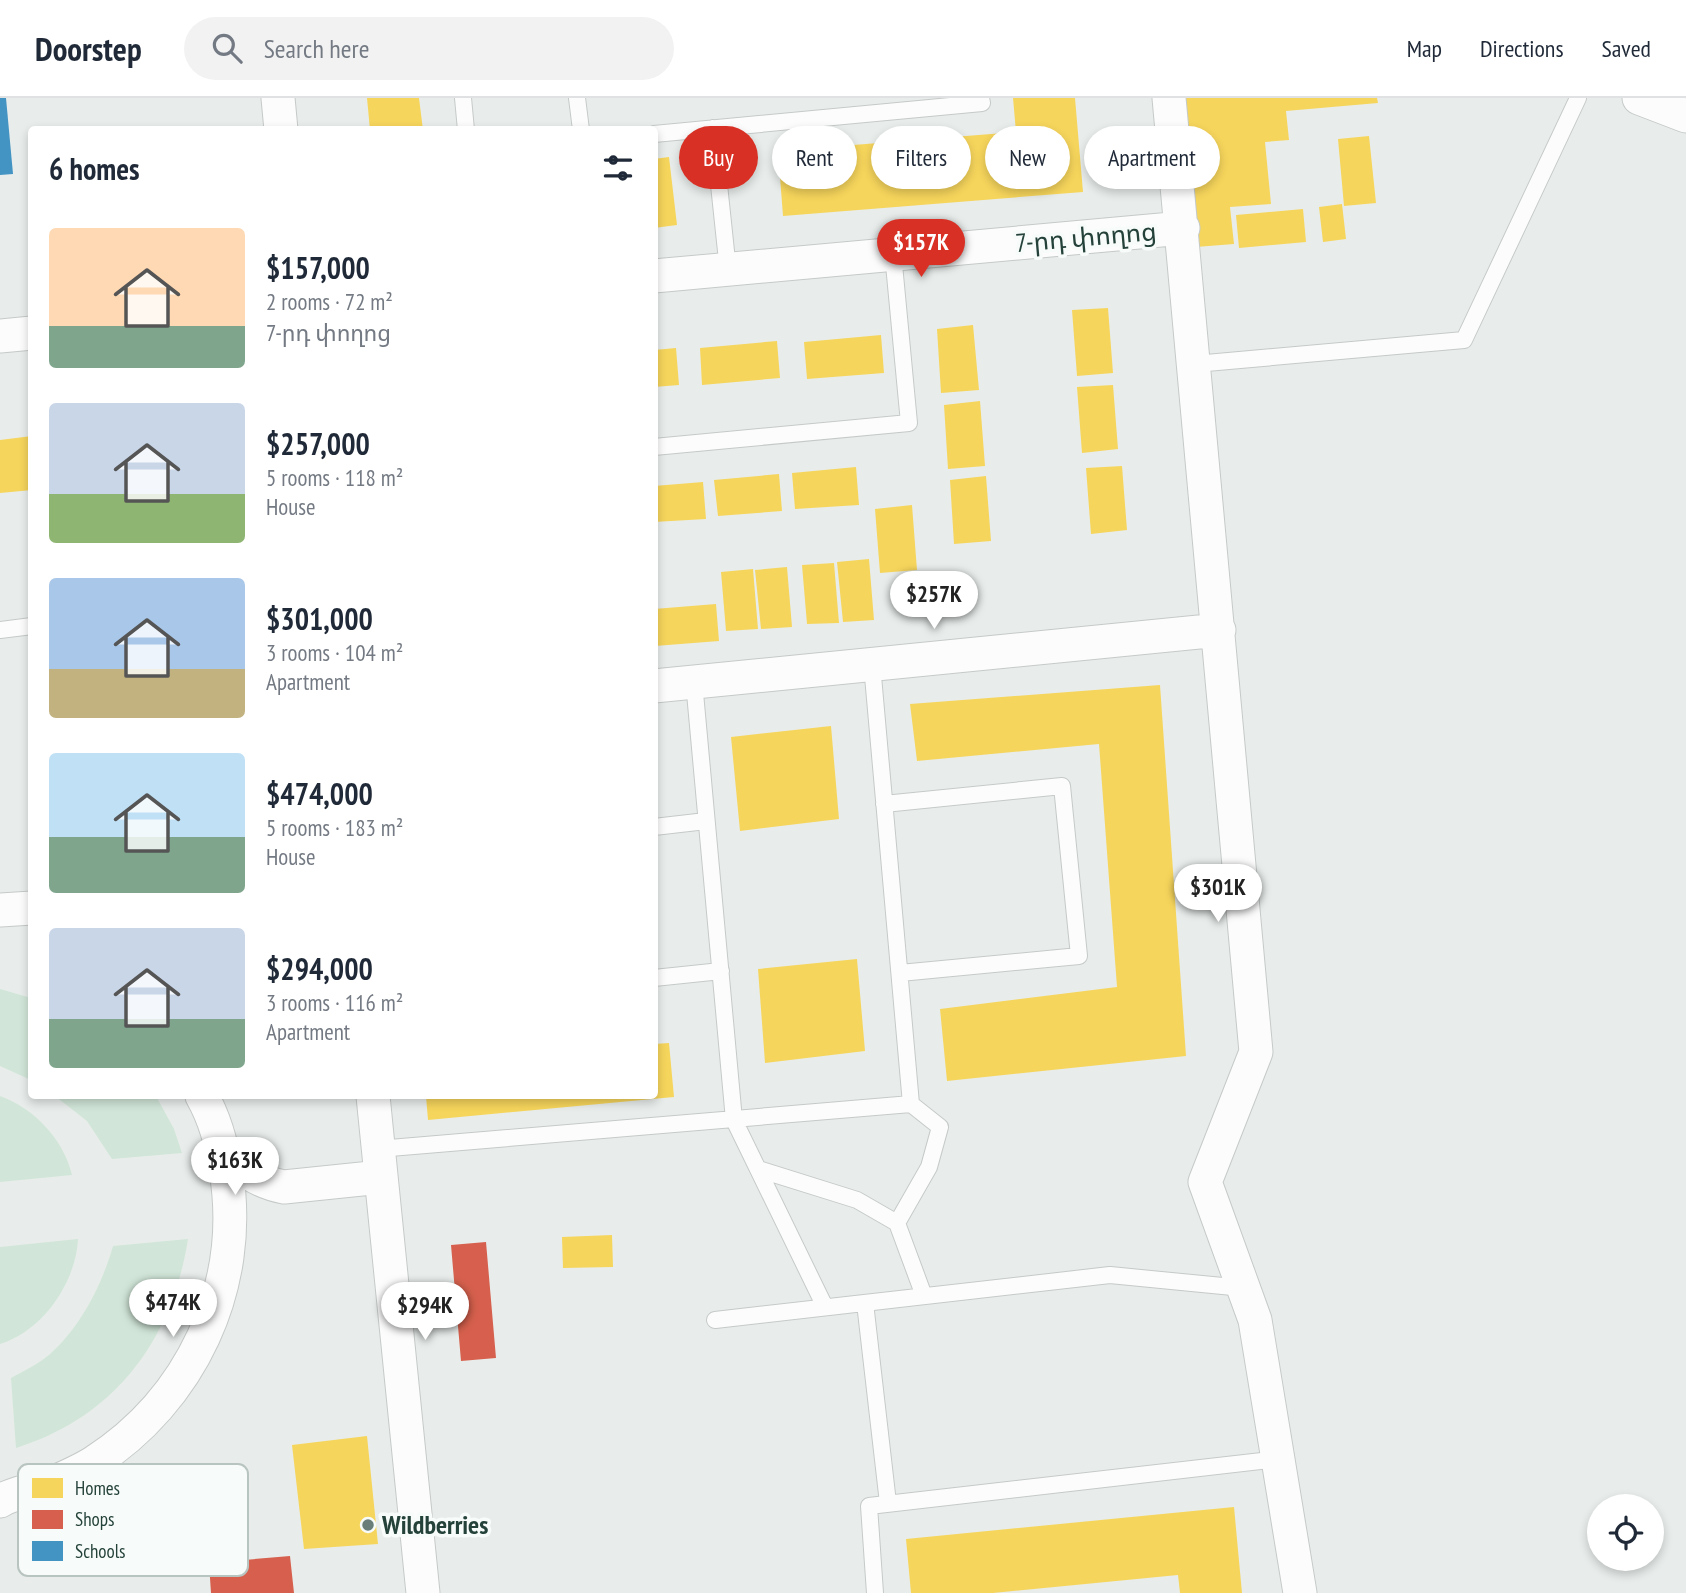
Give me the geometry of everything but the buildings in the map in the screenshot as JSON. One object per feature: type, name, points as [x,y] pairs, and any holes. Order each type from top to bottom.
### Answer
[{"type":"street","points":[[278,98],[281,126]]},
{"type":"street","points":[[1169,98],[1183,228],[1256,1052],[1205,1182],[1255,1320],[1300,1593]]},
{"type":"street","points":[[1639,98],[1686,116]]},
{"type":"street","name":"7-րդ փողոց","points":[[658,276],[1183,228]]},
{"type":"street","points":[[0,336],[28,333]]},
{"type":"street","points":[[658,686],[1219,630]]},
{"type":"street","points":[[0,910],[28,908]]},
{"type":"street","points":[[92,1464],[129,1437],[161,1405],[188,1368],[209,1328],[223,1284],[229,1250],[230,1192],[222,1147],[203,1099]]},
{"type":"street","points":[[373,1099],[423,1593]]},
{"type":"street","points":[[222,1147],[236,1165],[253,1176],[269,1184],[284,1187]]},
{"type":"street","points":[[229,1250],[253,1205],[263,1197],[284,1187],[380,1163]]},
{"type":"street","points":[[0,1501],[18,1495]]},
{"type":"lane","points":[[463,98],[466,126]]},
{"type":"lane","points":[[578,98],[581,126]]},
{"type":"lane","points":[[727,126],[862,106],[982,103],[981,98]]},
{"type":"lane","points":[[1195,364],[1464,340],[1578,98]]},
{"type":"lane","points":[[658,134],[679,131]]},
{"type":"lane","points":[[719,189],[728,270]]},
{"type":"lane","points":[[658,447],[909,423],[893,254]]},
{"type":"lane","points":[[0,630],[28,626]]},
{"type":"lane","points":[[872,665],[911,1104]]},
{"type":"lane","points":[[694,682],[734,1120],[825,1307]]},
{"type":"lane","points":[[884,804],[1062,786],[1079,956],[900,973]]},
{"type":"lane","points":[[658,827],[706,821]]},
{"type":"lane","points":[[658,978],[721,971]]},
{"type":"lane","points":[[380,1163],[734,1120],[911,1104],[940,1128],[929,1167],[897,1223]]},
{"type":"lane","points":[[758,1169],[857,1200],[897,1223],[924,1296]]},
{"type":"lane","points":[[715,1320],[1111,1275],[1243,1288]]},
{"type":"lane","points":[[865,1303],[888,1503]]},
{"type":"lane","points":[[874,1593],[869,1506],[1278,1459]]},
{"type":"green space","points":[[0,989],[28,997],[28,1079],[0,1066]]},
{"type":"green space","points":[[0,1096],[24,1108],[46,1127],[62,1150],[72,1175],[0,1182]]},
{"type":"green space","points":[[59,1099],[158,1099],[174,1129],[182,1153],[112,1159],[87,1121]]},
{"type":"green space","points":[[78,1239],[71,1272],[54,1303],[30,1328],[16,1338],[0,1344],[0,1247]]},
{"type":"green space","points":[[188,1239],[180,1276],[168,1310],[153,1341],[133,1370],[110,1395],[82,1416],[51,1434],[16,1448],[11,1378],[49,1355],[71,1332],[96,1291],[113,1246]]},
{"type":"place","name":"Wildberries","points":[[368,1525]]}]
